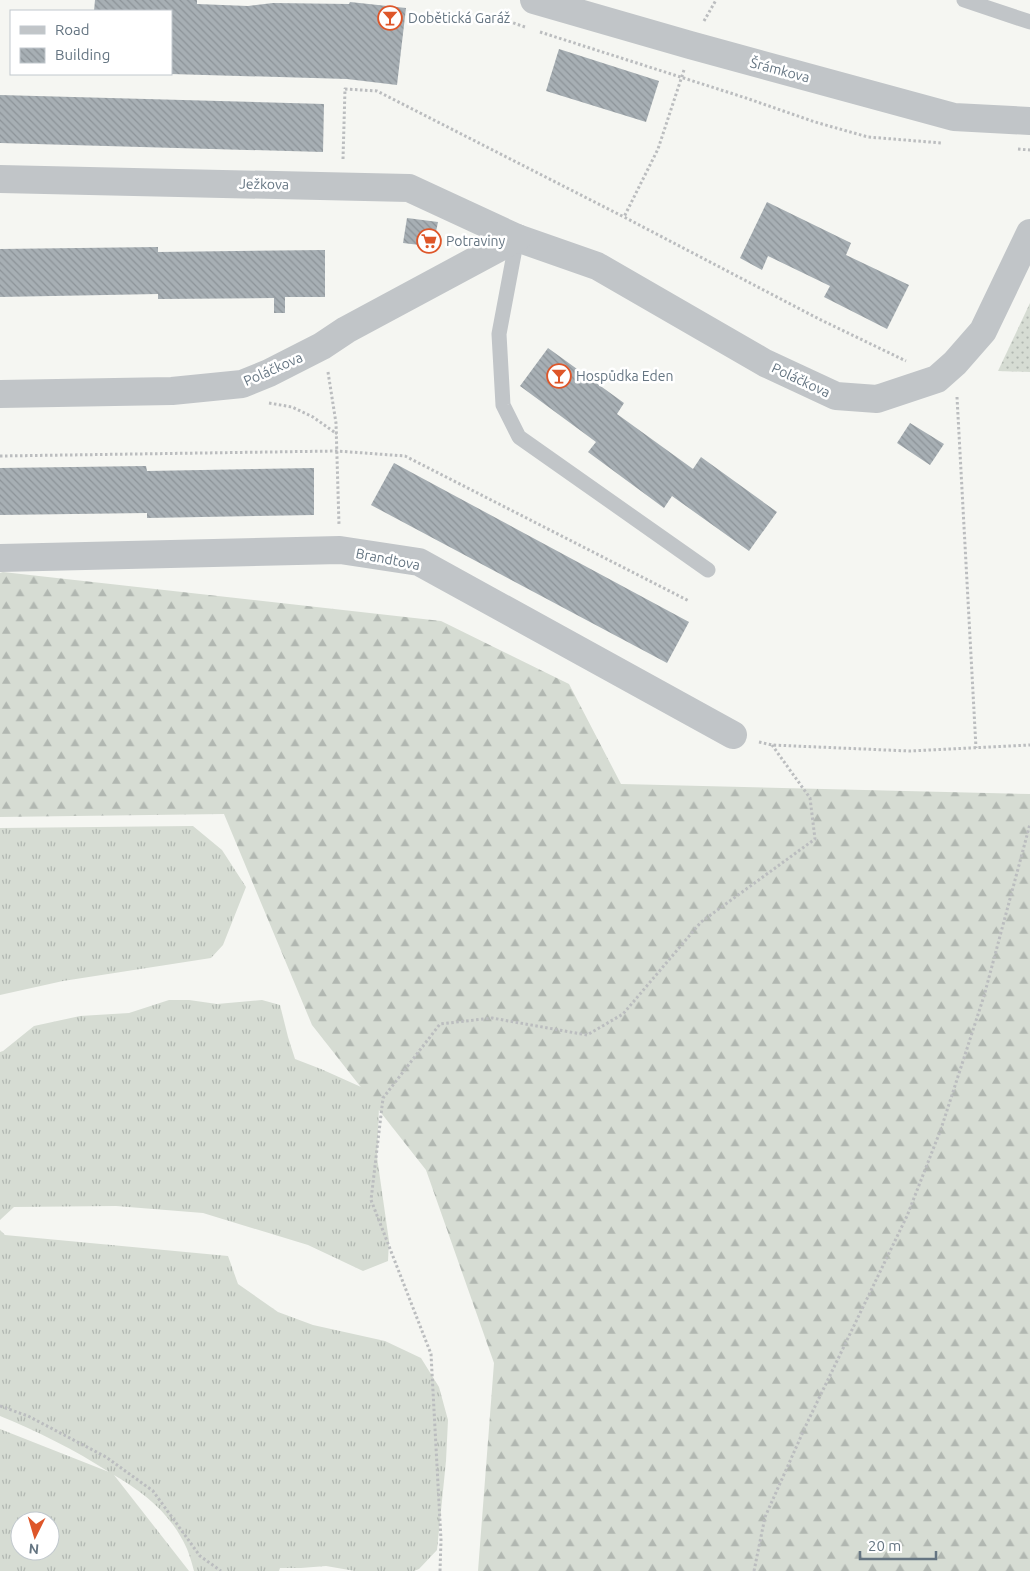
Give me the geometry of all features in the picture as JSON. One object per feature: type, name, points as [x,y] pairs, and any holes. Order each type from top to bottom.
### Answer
[{"type":"street","name":"Šrámkova","points":[[534,0],[954,117],[1030,121]]},
{"type":"street","name":"Ježkova","points":[[0,178],[409,188],[517,238]]},
{"type":"street","name":"Poláčkova","points":[[0,394],[172,391],[242,384],[269,374],[322,346],[346,330],[517,238],[597,266],[765,363],[836,396],[877,399],[937,379],[955,363],[983,332],[1030,233]]},
{"type":"street","name":"Brandtova","points":[[0,558],[340,550],[419,562],[733,735]]},
{"type":"lane","points":[[964,0],[1030,22]]},
{"type":"lane","points":[[517,238],[499,334],[503,405],[519,437],[708,570]]},
{"type":"path","points":[[624,217],[658,149],[682,78],[690,45],[716,0]]},
{"type":"path","points":[[464,14],[526,27]]},
{"type":"path","points":[[535,30],[814,122],[868,136],[942,143]]},
{"type":"path","points":[[342,186],[345,89],[377,91],[819,319],[912,363]]},
{"type":"path","points":[[1010,149],[1030,150]]},
{"type":"path","points":[[322,346],[336,423],[338,495]]},
{"type":"path","points":[[955,363],[976,748]]},
{"type":"path","points":[[242,384],[251,398],[265,403],[292,407],[314,417],[336,434]]},
{"type":"path","points":[[0,456],[337,451],[405,456],[689,601]]},
{"type":"path","points":[[440,1571],[441,1540],[432,1354],[371,1200],[383,1098],[440,1024],[492,1018],[587,1035],[623,1014],[701,922],[815,839],[810,798],[772,745],[909,751],[1030,745]]},
{"type":"path","points":[[754,1571],[765,1517],[807,1423],[906,1216],[940,1129],[984,996],[1030,824]]},
{"type":"path","points":[[0,1406],[28,1416],[106,1457],[153,1490],[200,1556],[221,1571]]},
{"type":"green space","points":[[1030,303],[1030,372],[998,371]]},
{"type":"green space","points":[[0,573],[441,621],[569,684],[621,784],[1030,794],[1030,1571],[478,1571],[494,1363],[426,1170],[312,1025],[224,814],[0,817]]},
{"type":"green space","points":[[193,826],[222,850],[246,887],[223,945],[211,958],[63,981],[0,995],[0,828]]},
{"type":"green space","points":[[169,1000],[189,1000],[217,1004],[262,1000],[280,1005],[295,1059],[370,1091],[379,1107],[377,1157],[389,1241],[388,1261],[363,1271],[308,1245],[203,1213],[116,1206],[14,1207],[0,1220],[0,1052],[34,1026],[80,1016],[129,1013]]},
{"type":"green space","points":[[0,1230],[5,1235],[228,1256],[238,1284],[278,1312],[313,1325],[385,1341],[421,1358],[439,1387],[448,1420],[437,1550],[419,1569],[414,1571],[355,1571],[326,1566],[280,1568],[279,1571],[194,1571],[181,1537],[165,1515],[147,1497],[114,1475],[189,1571],[0,1571],[0,1429],[109,1472],[56,1441],[0,1416]]},
{"type":"building","points":[[95,0],[197,0],[197,4],[248,6],[273,3],[349,4],[350,2],[406,8],[397,85],[347,79],[172,74],[172,10],[94,10]]},
{"type":"building","points":[[559,49],[659,81],[646,122],[546,91]]},
{"type":"building","points":[[0,95],[324,104],[323,152],[0,143]]},
{"type":"building","points":[[767,202],[851,243],[846,255],[909,285],[887,329],[824,297],[830,286],[768,256],[762,270],[740,258]]},
{"type":"building","points":[[407,218],[438,222],[434,241],[428,246],[403,243]]},
{"type":"building","points":[[158,247],[158,252],[325,250],[325,297],[285,297],[285,313],[274,313],[274,298],[158,299],[158,294],[0,297],[0,249]]},
{"type":"building","points":[[548,348],[624,403],[617,414],[693,469],[701,457],[777,512],[749,551],[672,496],[664,508],[588,452],[596,442],[520,386]]},
{"type":"building","points":[[910,423],[944,444],[930,465],[897,443]]},
{"type":"building","points":[[394,463],[689,622],[667,663],[371,505]]},
{"type":"building","points":[[146,466],[147,471],[314,468],[314,515],[147,518],[147,513],[0,515],[0,468]]},
{"type":"place","name":"Dobětická Garáž","points":[[390,18]]},
{"type":"place","name":"Potraviny","points":[[429,241]]},
{"type":"place","name":"Hospůdka Eden","points":[[559,376]]}]
